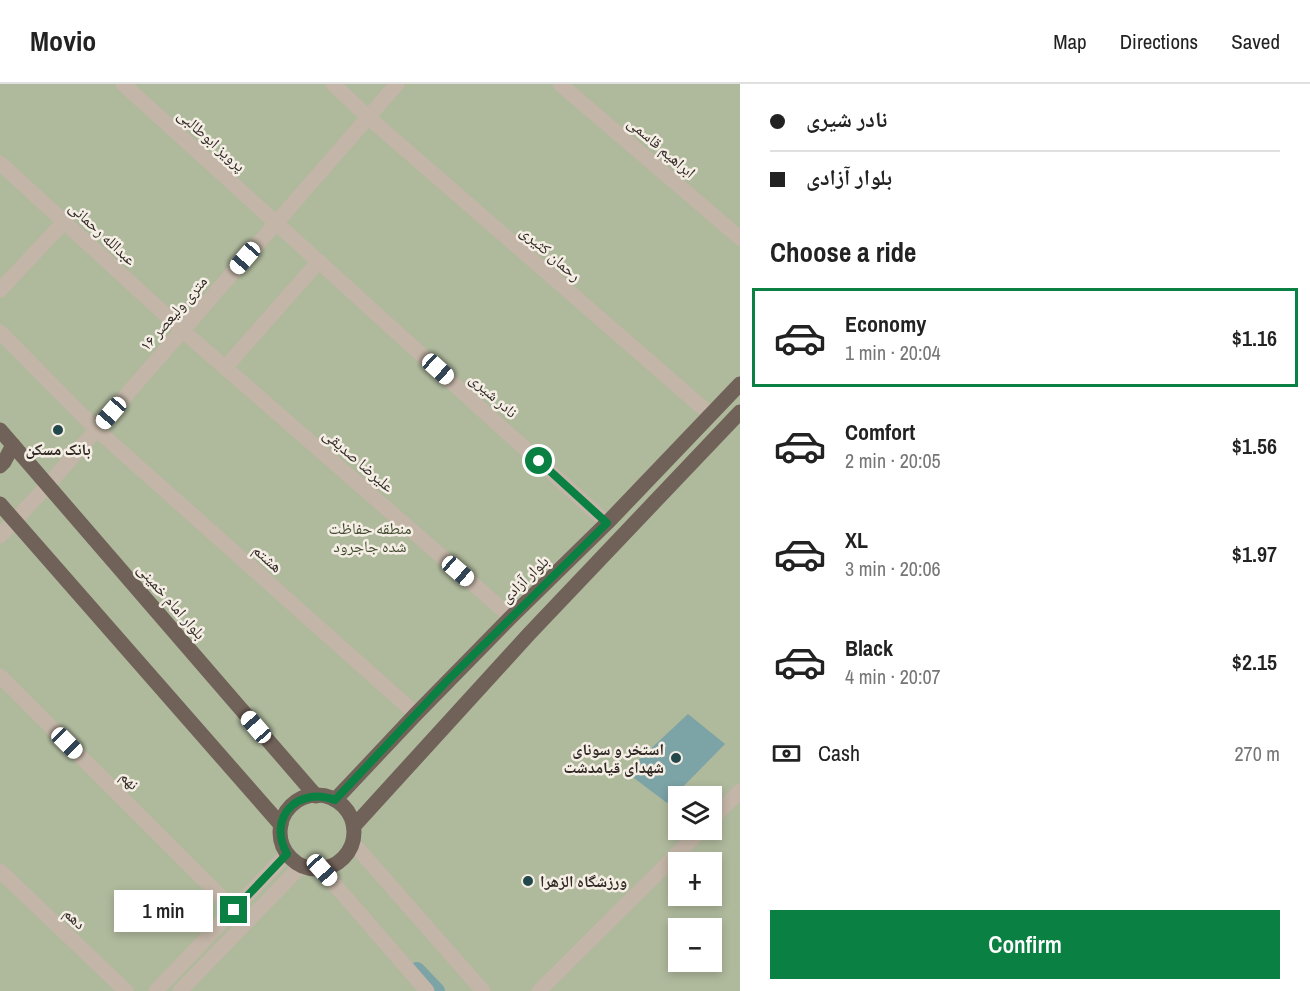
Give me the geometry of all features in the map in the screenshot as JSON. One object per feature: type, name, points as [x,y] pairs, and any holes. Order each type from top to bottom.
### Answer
[{"type":"main road","name":"بلوار آزادی","points":[[335,800],[416,714],[607,523],[740,384]]},
{"type":"main road","points":[[354,826],[528,634],[740,412]]},
{"type":"main road","name":"بلوار امام خمینی","points":[[0,430],[316,796]]},
{"type":"main road","points":[[0,466],[13,445]]},
{"type":"main road","points":[[0,504],[281,825]]},
{"type":"main road","points":[[326,796],[335,800],[347,811],[354,826],[353,843],[348,852],[342,860],[322,870],[301,866],[294,861],[282,845],[280,835],[284,815],[297,801],[306,797],[326,796]]},
{"type":"street","name":"پرویز ابوطالبی","points":[[123,84],[276,222]]},
{"type":"street","name":"رحمان کثیری","points":[[333,84],[711,415]]},
{"type":"street","name":"۱۶ متری ولیعصر","points":[[0,536],[48,485],[397,84]]},
{"type":"street","name":"ابراهیم قاسمی","points":[[560,84],[740,238]]},
{"type":"street","name":"عبدالله رحمانی","points":[[0,163],[182,330]]},
{"type":"street","points":[[0,290],[64,222]]},
{"type":"street","name":"نادر شیری","points":[[276,222],[607,523]]},
{"type":"street","points":[[225,368],[319,261]]},
{"type":"street","name":"علیرضا صدیقی","points":[[182,330],[511,617]]},
{"type":"street","name":"هشتم","points":[[0,332],[96,429],[416,714]]},
{"type":"street","name":"نهم","points":[[0,676],[234,910]]},
{"type":"street","points":[[722,809],[740,791]]},
{"type":"street","points":[[539,991],[691,840]]},
{"type":"street","points":[[353,843],[483,991]]},
{"type":"street","points":[[156,991],[287,854]]},
{"type":"street","points":[[180,991],[301,866]]},
{"type":"street","points":[[322,870],[427,991]]},
{"type":"street","name":"دهم","points":[[0,871],[126,991]]},
{"type":"green space","name":"منطقه حفاظت شده جاجرود","points":[[0,84],[740,84],[740,991],[0,991]]},
{"type":"water","name":"استخر و سونای شهدای قیامدشت","points":[[688,714],[725,744],[684,786],[668,786],[667,803],[626,772]]},
{"type":"waterway","points":[[417,970],[437,991]]},
{"type":"place","name":"بانک مسکن","points":[[58,430]]},
{"type":"place","name":"استخر و سونای شهدای قیامدشت","points":[[676,758]]},
{"type":"place","name":"ورزشگاه الزهرا","points":[[528,881]]},
{"type":"route","points":[[234,910],[287,854],[280,835],[284,815],[290,807],[306,797],[326,796],[335,800],[447,681],[607,523],[539,461]]}]
